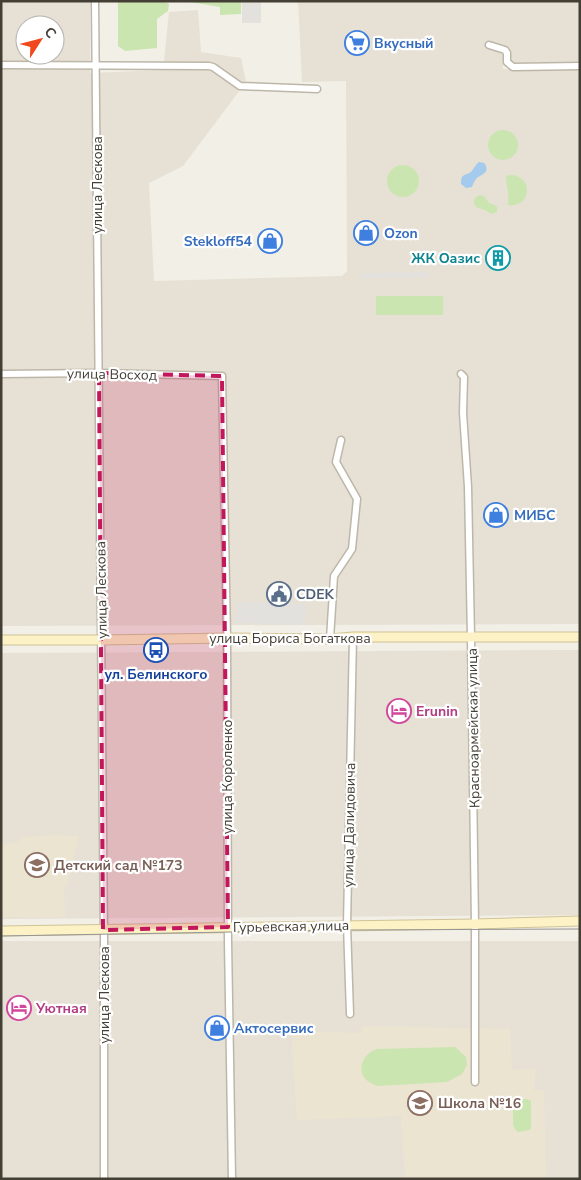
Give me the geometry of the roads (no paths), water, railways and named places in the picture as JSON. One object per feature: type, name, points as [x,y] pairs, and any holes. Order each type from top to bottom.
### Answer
[{"type":"main road","name":"улица Бориса Богаткова","points":[[1,640],[580,637]]},
{"type":"main road","name":"Гурьевская улица","points":[[1,931],[475,924],[580,920]]},
{"type":"street","name":"улица Лескова","points":[[95,1],[102,640],[104,1179]]},
{"type":"street","points":[[488,45],[505,50],[507,62],[513,67],[580,66]]},
{"type":"street","points":[[1,65],[209,66],[240,86],[316,89]]},
{"type":"street","name":"улица Восход","points":[[1,374],[99,373],[222,376]]},
{"type":"street","name":"Красноармейская улица","points":[[461,374],[464,377],[463,413],[468,487],[471,637],[475,924],[474,1082]]},
{"type":"street","name":"улица Короленко","points":[[222,376],[227,638],[228,927],[232,1179]]},
{"type":"street","points":[[330,639],[334,576],[352,549],[357,499],[336,462],[341,440]]},
{"type":"street","name":"улица Далидовича","points":[[350,1014],[347,925],[353,637]]},
{"type":"water","points":[[479,162],[485,164],[486,171],[476,179],[472,187],[466,188],[461,184],[462,177],[471,172]]},
{"type":"tram line","points":[[1,936],[347,930],[580,929]]},
{"type":"place","name":"Вкусный","points":[[357,43]]},
{"type":"place","name":"Ozon","points":[[366,233]]},
{"type":"place","name":"Stekloff54","points":[[270,241]]},
{"type":"place","name":"ЖК Оазис","points":[[498,258]]},
{"type":"place","name":"МИБС","points":[[496,515]]},
{"type":"place","name":"CDEK","points":[[279,594]]},
{"type":"place","name":"ул. Белинского","points":[[156,650]]},
{"type":"place","name":"Erunin","points":[[399,711]]},
{"type":"place","name":"Детский сад №173","points":[[37,865]]},
{"type":"place","name":"Уютная","points":[[19,1008]]},
{"type":"place","name":"Актосервис","points":[[217,1028]]},
{"type":"place","name":"Школа №16","points":[[420,1103]]}]
